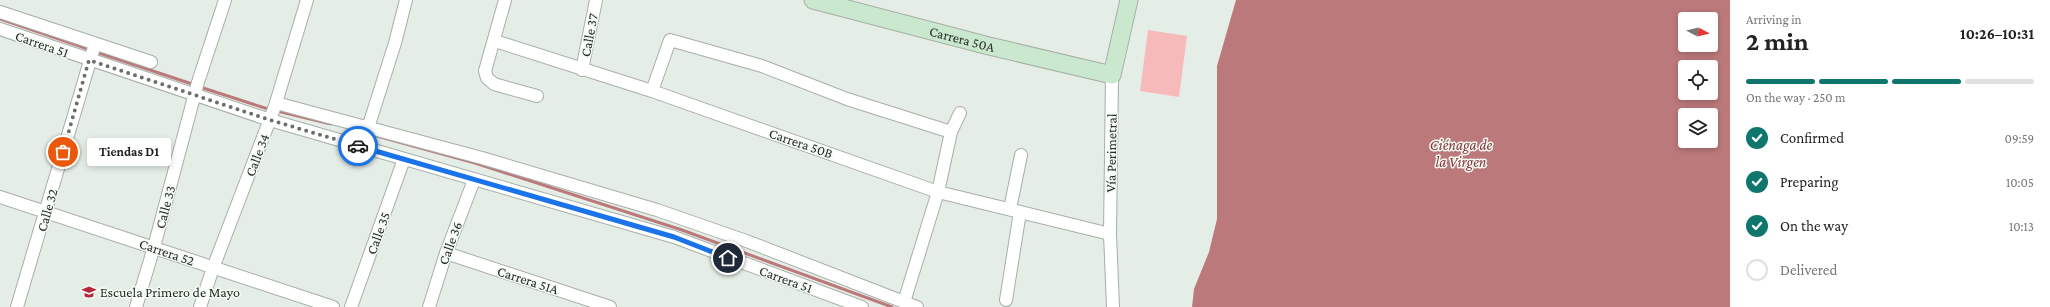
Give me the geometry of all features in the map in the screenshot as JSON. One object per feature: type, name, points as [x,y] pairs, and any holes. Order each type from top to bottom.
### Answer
[{"type":"street","name":"Calle 33","points":[[136,307],[154,247],[197,87],[225,0]]},
{"type":"street","name":"Calle 34","points":[[200,307],[213,268],[273,111],[306,0]]},
{"type":"street","points":[[368,128],[395,43],[406,0]]},
{"type":"street","points":[[505,0],[485,72],[487,78],[494,84],[537,96]]},
{"type":"street","name":"Calle 37","points":[[582,70],[596,0]]},
{"type":"street","name":"Carrera 50A","points":[[814,0],[982,44],[1112,75]]},
{"type":"street","name":"Vía Perimetral","points":[[1113,307],[1110,234],[1112,75],[1130,0]]},
{"type":"street","name":"Carrera 51","points":[[0,12],[92,52],[151,62]]},
{"type":"street","name":"Carrera 51","points":[[0,29],[92,52],[273,111],[401,157],[474,180],[674,237],[862,307]]},
{"type":"street","name":"Carrera 50B","points":[[495,40],[582,70],[652,91],[938,192],[1110,234]]},
{"type":"street","points":[[652,91],[670,40],[762,66],[847,99],[951,132]]},
{"type":"street","name":"Calle 32","points":[[17,307],[46,214],[92,52]]},
{"type":"street","points":[[273,111],[368,128],[403,139],[482,158],[658,210],[749,242],[917,307]]},
{"type":"street","points":[[904,302],[938,192],[951,132],[960,113]]},
{"type":"street","name":"Calle 35","points":[[351,307],[401,157],[403,139]]},
{"type":"street","points":[[1006,300],[1021,155]]},
{"type":"street","name":"Calle 36","points":[[429,307],[446,253],[474,180]]},
{"type":"street","name":"Carrera 52","points":[[0,197],[46,214],[154,247],[333,307]]},
{"type":"street","name":"Carrera 51A","points":[[446,253],[610,307]]},
{"type":"shaded area","points":[[1148,30],[1187,36],[1179,97],[1140,91]]},
{"type":"water","name":"Ciénaga de la Virgen","points":[[1236,0],[1730,0],[1730,307],[1192,307],[1194,289],[1209,252],[1217,219],[1217,66]]},
{"type":"waterway","points":[[0,19],[91,50]]},
{"type":"waterway","points":[[96,52],[195,85]]},
{"type":"waterway","points":[[200,87],[271,110]]},
{"type":"waterway","points":[[277,111],[331,124]]},
{"type":"waterway","points":[[366,133],[475,163],[682,230],[892,307]]},
{"type":"way so far","points":[[63,152],[89,60],[270,120],[358,146]]},
{"type":"place","name":"Tiendas D1","points":[[63,152]]},
{"type":"place","name":"Escuela Primero de Mayo","points":[[89,292]]},
{"type":"route","points":[[358,146],[674,237],[728,258]]}]
